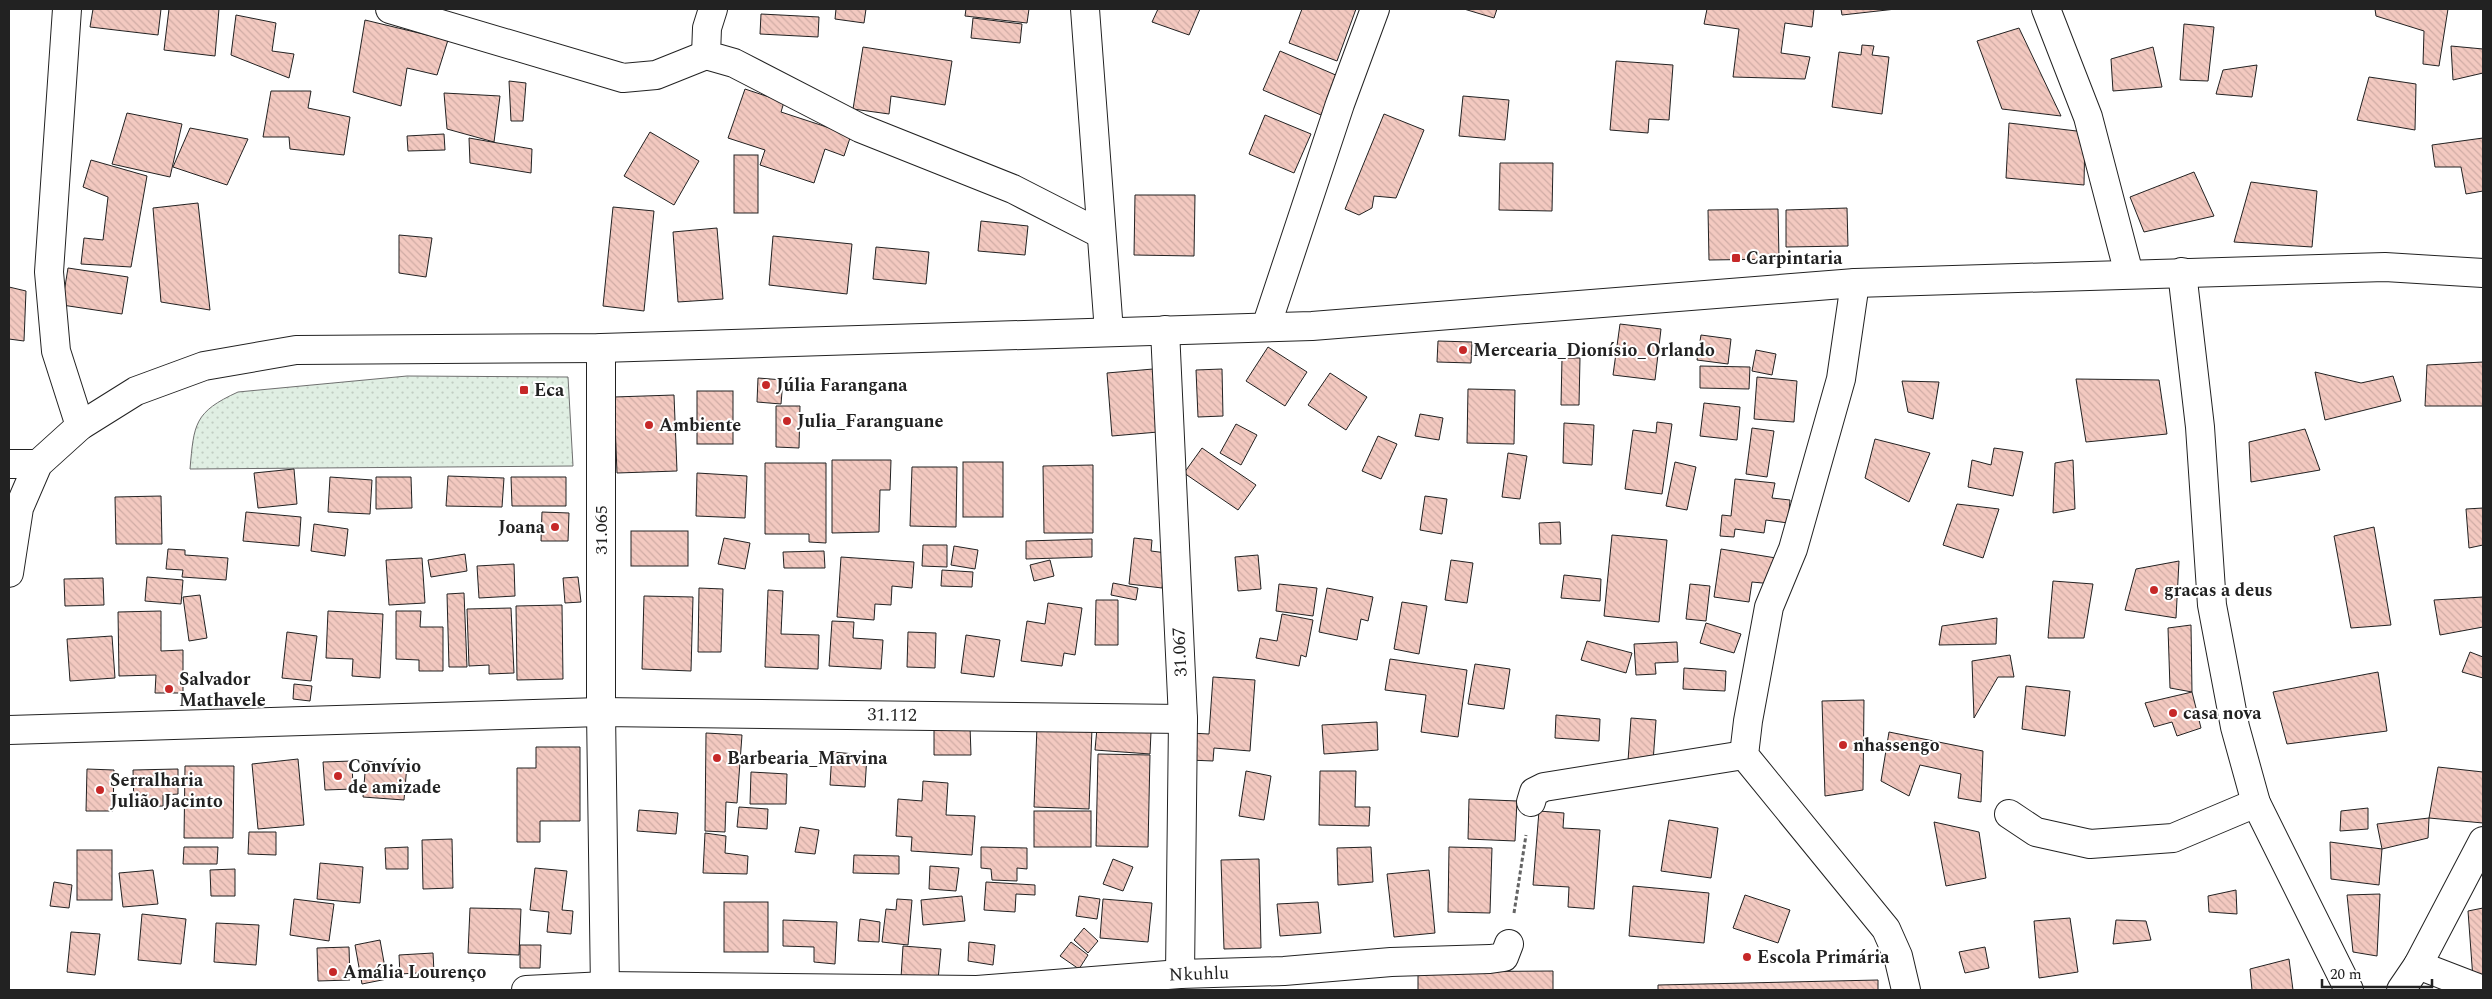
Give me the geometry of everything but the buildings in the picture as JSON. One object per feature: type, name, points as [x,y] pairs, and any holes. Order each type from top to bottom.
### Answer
[{"type":"street","points":[[68,9],[50,272],[56,351],[80,426]]},
{"type":"street","points":[[390,9],[623,78],[656,75],[706,56],[734,63],[860,128],[1013,189],[1101,234]]},
{"type":"street","points":[[706,56],[707,28],[713,9]]},
{"type":"street","points":[[1085,9],[1109,332]]},
{"type":"street","points":[[1266,327],[1340,104],[1375,9]]},
{"type":"street","points":[[2046,9],[2088,117],[2129,274]]},
{"type":"street","points":[[9,573],[19,508],[38,464],[80,426],[136,392],[204,366],[296,350],[602,348],[1312,326],[1855,283],[2385,267],[2483,272]]},
{"type":"street","points":[[2182,272],[2200,427],[2212,605],[2235,727],[2256,803],[2348,990]]},
{"type":"street","points":[[1855,283],[1841,379],[1793,549],[1769,608],[1748,721],[1744,756],[1850,882],[1861,900],[1886,929],[1898,956],[1906,990]]},
{"type":"street","name":"31.067","points":[[1165,330],[1183,719],[1180,974]]},
{"type":"street","name":"31.065","points":[[602,348],[601,712],[605,988]]},
{"type":"street","points":[[9,464],[38,464]]},
{"type":"street","name":"31.112","points":[[9,730],[601,712],[1183,719]]},
{"type":"street","points":[[1531,802],[1534,792],[1544,787],[1744,756]]},
{"type":"street","points":[[2010,814],[2036,832],[2090,844],[2173,838],[2256,803]]},
{"type":"street","points":[[2401,990],[2418,965],[2483,841]]},
{"type":"street","name":"Nkuhlu","points":[[526,990],[605,988],[977,990],[1180,974],[1285,981],[1391,962],[1500,958],[1507,954],[1509,944]]},
{"type":"street","points":[[2418,965],[2483,990]]},
{"type":"path","points":[[1509,944],[1531,802]]},
{"type":"green space","points":[[407,376],[568,377],[573,466],[190,469],[195,430],[199,421],[212,406],[238,392]]},
{"type":"place","name":"Carpintaria","points":[[1736,258]]},
{"type":"place","name":"Mercearia_Dionísio_Orlando","points":[[1463,350]]},
{"type":"place","name":"Júlia Farangana","points":[[766,385]]},
{"type":"place","name":"Eca","points":[[524,390]]},
{"type":"place","name":"Julia_Faranguane","points":[[787,421]]},
{"type":"place","name":"Ambiente","points":[[649,425]]},
{"type":"place","name":"Joana","points":[[555,527]]},
{"type":"place","name":"gracas a deus","points":[[2154,590]]},
{"type":"place","name":"Salvador Mathavele","points":[[169,689]]},
{"type":"place","name":"casa nova","points":[[2173,713]]},
{"type":"place","name":"nhassengo","points":[[1843,745]]},
{"type":"place","name":"Barbearia_Marvina","points":[[717,758]]},
{"type":"place","name":"Convívio de amizade","points":[[338,776]]},
{"type":"place","name":"Serralharia Julião Jacinto","points":[[100,790]]},
{"type":"place","name":"Escola Primária","points":[[1747,957]]},
{"type":"place","name":"Amália Lourenço","points":[[333,972]]}]
